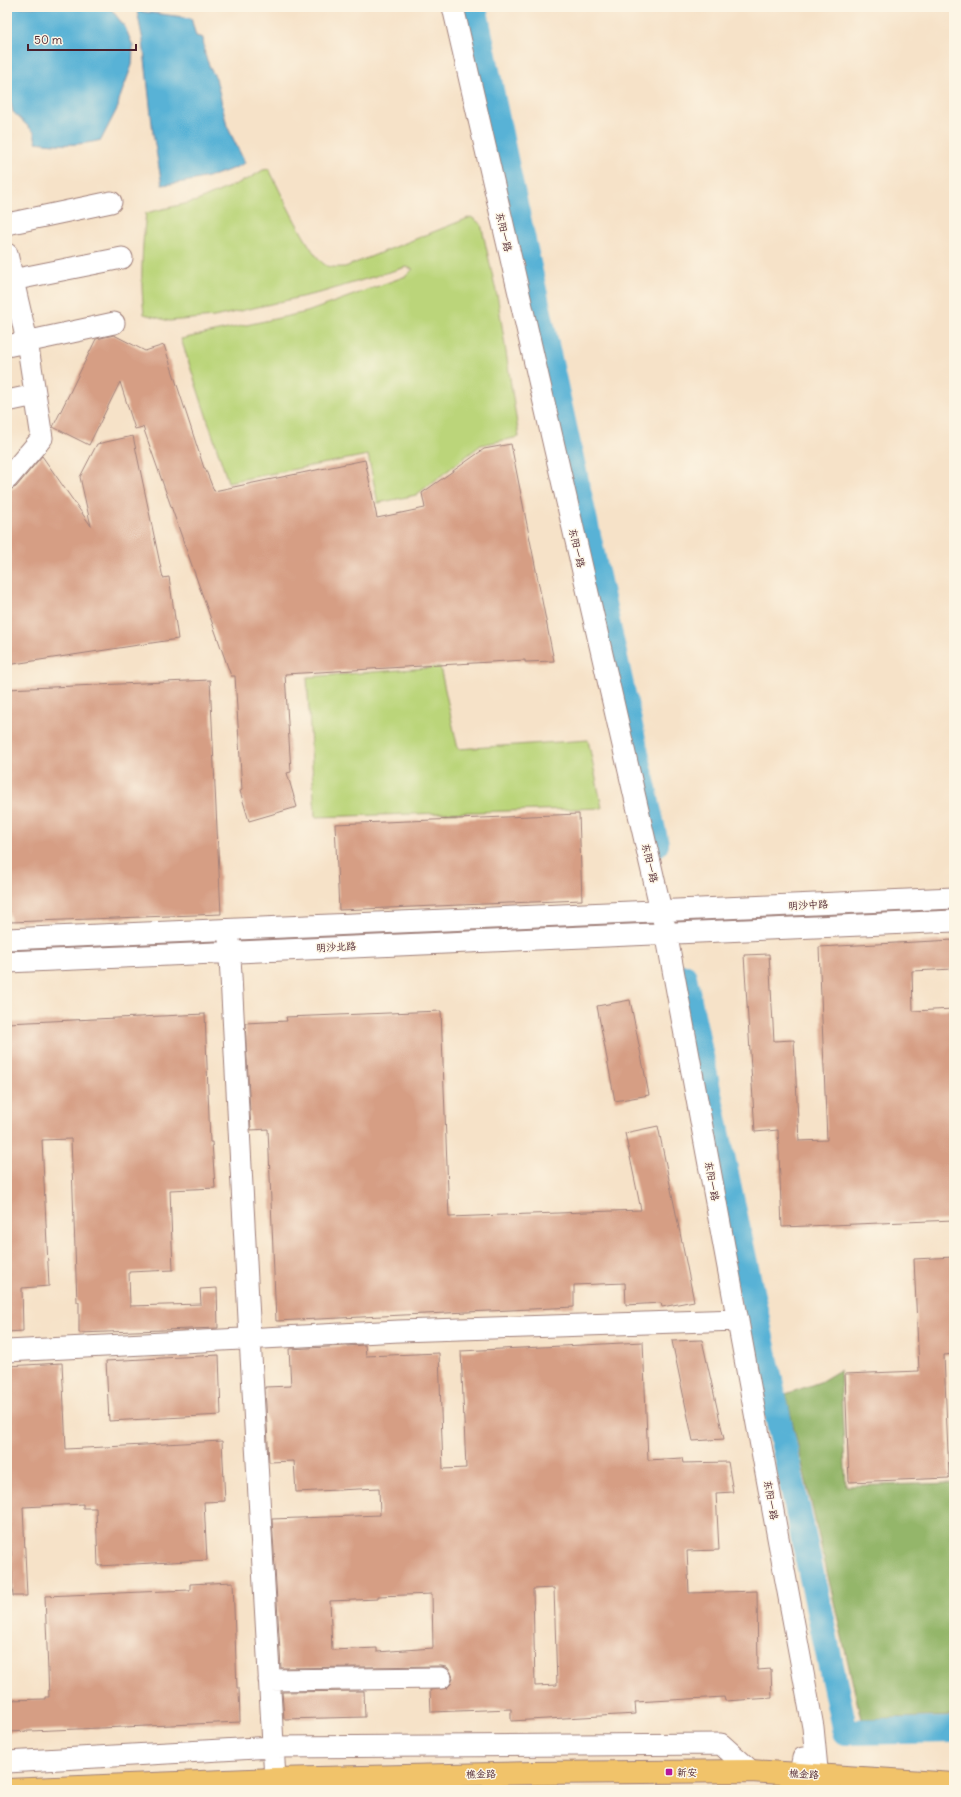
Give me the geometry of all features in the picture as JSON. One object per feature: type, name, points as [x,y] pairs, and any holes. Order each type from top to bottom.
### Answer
[{"type":"highway","name":"樵金路","points":[[7,1790],[275,1779],[533,1773],[751,1771],[808,1782],[867,1780],[954,1784]]},
{"type":"street","name":"东阳一路","points":[[453,7],[666,932],[813,1727],[808,1782]]},
{"type":"street","points":[[7,224],[111,202]]},
{"type":"street","points":[[7,254],[17,343],[35,395],[42,438],[16,460],[7,479]]},
{"type":"street","points":[[9,281],[122,258]]},
{"type":"street","points":[[17,343],[114,323]]},
{"type":"street","points":[[7,401],[35,395]]},
{"type":"street","name":"明沙中路","points":[[661,911],[954,898]]},
{"type":"street","points":[[9,962],[7,940],[661,911]]},
{"type":"street","points":[[666,932],[954,920]]},
{"type":"street","points":[[229,930],[272,1747],[275,1779]]},
{"type":"street","name":"明沙北路","points":[[9,962],[666,932]]},
{"type":"street","points":[[7,1351],[400,1331],[738,1320]]},
{"type":"street","points":[[269,1680],[441,1678]]},
{"type":"street","points":[[7,1762],[272,1747],[721,1744],[751,1771]]},
{"type":"green space","points":[[269,169],[304,237],[320,261],[329,267],[345,267],[471,217],[481,224],[498,300],[519,437],[481,445],[416,495],[378,503],[368,455],[228,482],[181,339],[307,312],[406,276],[413,269],[406,267],[323,292],[214,317],[169,321],[144,314],[142,264],[146,213],[197,201],[250,178],[263,170]]},
{"type":"green space","points":[[440,667],[458,749],[588,740],[602,808],[315,817],[307,677]]},
{"type":"green space","points":[[840,1370],[846,1486],[954,1483],[954,1716],[861,1719],[786,1394],[820,1382]]},
{"type":"water","points":[[7,7],[107,7],[111,9],[125,27],[133,46],[132,65],[119,100],[118,107],[101,140],[68,144],[36,142],[34,132],[13,112],[7,86]]},
{"type":"water","points":[[137,11],[191,18],[196,36],[203,38],[205,55],[216,78],[227,126],[245,163],[225,172],[205,178],[162,185],[153,133],[143,41]]},
{"type":"building","points":[[114,335],[145,351],[164,345],[204,468],[214,491],[365,460],[377,518],[425,508],[422,493],[484,449],[511,444],[554,661],[525,662],[525,660],[285,674],[291,772],[287,773],[297,807],[249,821],[240,791],[242,790],[235,676],[231,676],[143,427],[135,429],[120,382],[89,445],[53,427],[96,339]]},
{"type":"building","points":[[133,436],[163,578],[169,577],[178,639],[7,665],[7,491],[16,487],[42,456],[91,526],[80,477],[97,444]]},
{"type":"building","points":[[210,680],[221,914],[11,922],[7,902],[7,689]]},
{"type":"building","points":[[579,814],[582,900],[339,910],[335,824]]},
{"type":"building","points":[[954,940],[954,969],[912,971],[913,1011],[954,1009],[954,1220],[782,1227],[778,1130],[755,1132],[744,955],[769,954],[774,1041],[794,1040],[799,1141],[827,1140],[819,947]]},
{"type":"building","points":[[630,1000],[649,1095],[615,1101],[597,1006]]},
{"type":"building","points":[[441,1011],[449,1217],[641,1210],[625,1133],[658,1126],[694,1301],[662,1307],[661,1303],[626,1305],[625,1283],[574,1285],[574,1307],[276,1321],[268,1129],[251,1130],[245,1023],[287,1021],[286,1017]]},
{"type":"building","points":[[205,1014],[210,1142],[212,1142],[215,1188],[170,1190],[173,1270],[129,1272],[130,1306],[201,1304],[200,1289],[217,1288],[218,1328],[79,1333],[79,1302],[77,1302],[71,1139],[42,1140],[49,1286],[22,1288],[23,1331],[7,1332],[7,1023]]},
{"type":"building","points":[[954,1257],[954,1354],[944,1355],[949,1478],[849,1482],[845,1374],[919,1371],[914,1259]]},
{"type":"building","points":[[702,1340],[724,1439],[693,1441],[672,1341]]},
{"type":"building","points":[[643,1342],[648,1460],[682,1458],[683,1463],[728,1462],[733,1492],[716,1493],[719,1550],[687,1551],[689,1593],[757,1591],[758,1670],[771,1669],[772,1698],[725,1701],[724,1697],[635,1702],[636,1714],[511,1721],[511,1709],[431,1712],[430,1690],[447,1688],[451,1684],[453,1678],[447,1667],[281,1668],[272,1519],[380,1515],[379,1488],[296,1492],[294,1461],[269,1462],[265,1387],[291,1386],[289,1349],[365,1345],[366,1356],[439,1353],[443,1469],[466,1468],[461,1351]],"holes":[[[554,1588],[557,1685],[535,1686],[533,1589]],[[432,1594],[433,1648],[377,1652],[377,1648],[332,1650],[330,1601],[378,1599],[378,1596]]]},
{"type":"building","points":[[219,1355],[221,1415],[109,1421],[106,1361]]},
{"type":"building","points":[[62,1363],[66,1449],[222,1441],[225,1501],[204,1502],[207,1560],[98,1566],[96,1508],[83,1508],[83,1504],[23,1507],[27,1596],[13,1596],[9,1505],[7,1505],[7,1366]]},
{"type":"building","points":[[233,1582],[237,1688],[239,1688],[240,1722],[7,1732],[7,1700],[45,1699],[45,1697],[49,1697],[45,1596],[190,1590],[190,1584]]},
{"type":"building","points":[[364,1691],[365,1717],[284,1719],[282,1692]]},
{"type":"waterway","points":[[474,7],[506,163],[656,844]]},
{"type":"waterway","points":[[684,977],[845,1732],[954,1730]]},
{"type":"place","name":"新安","points":[[669,1772]]}]
